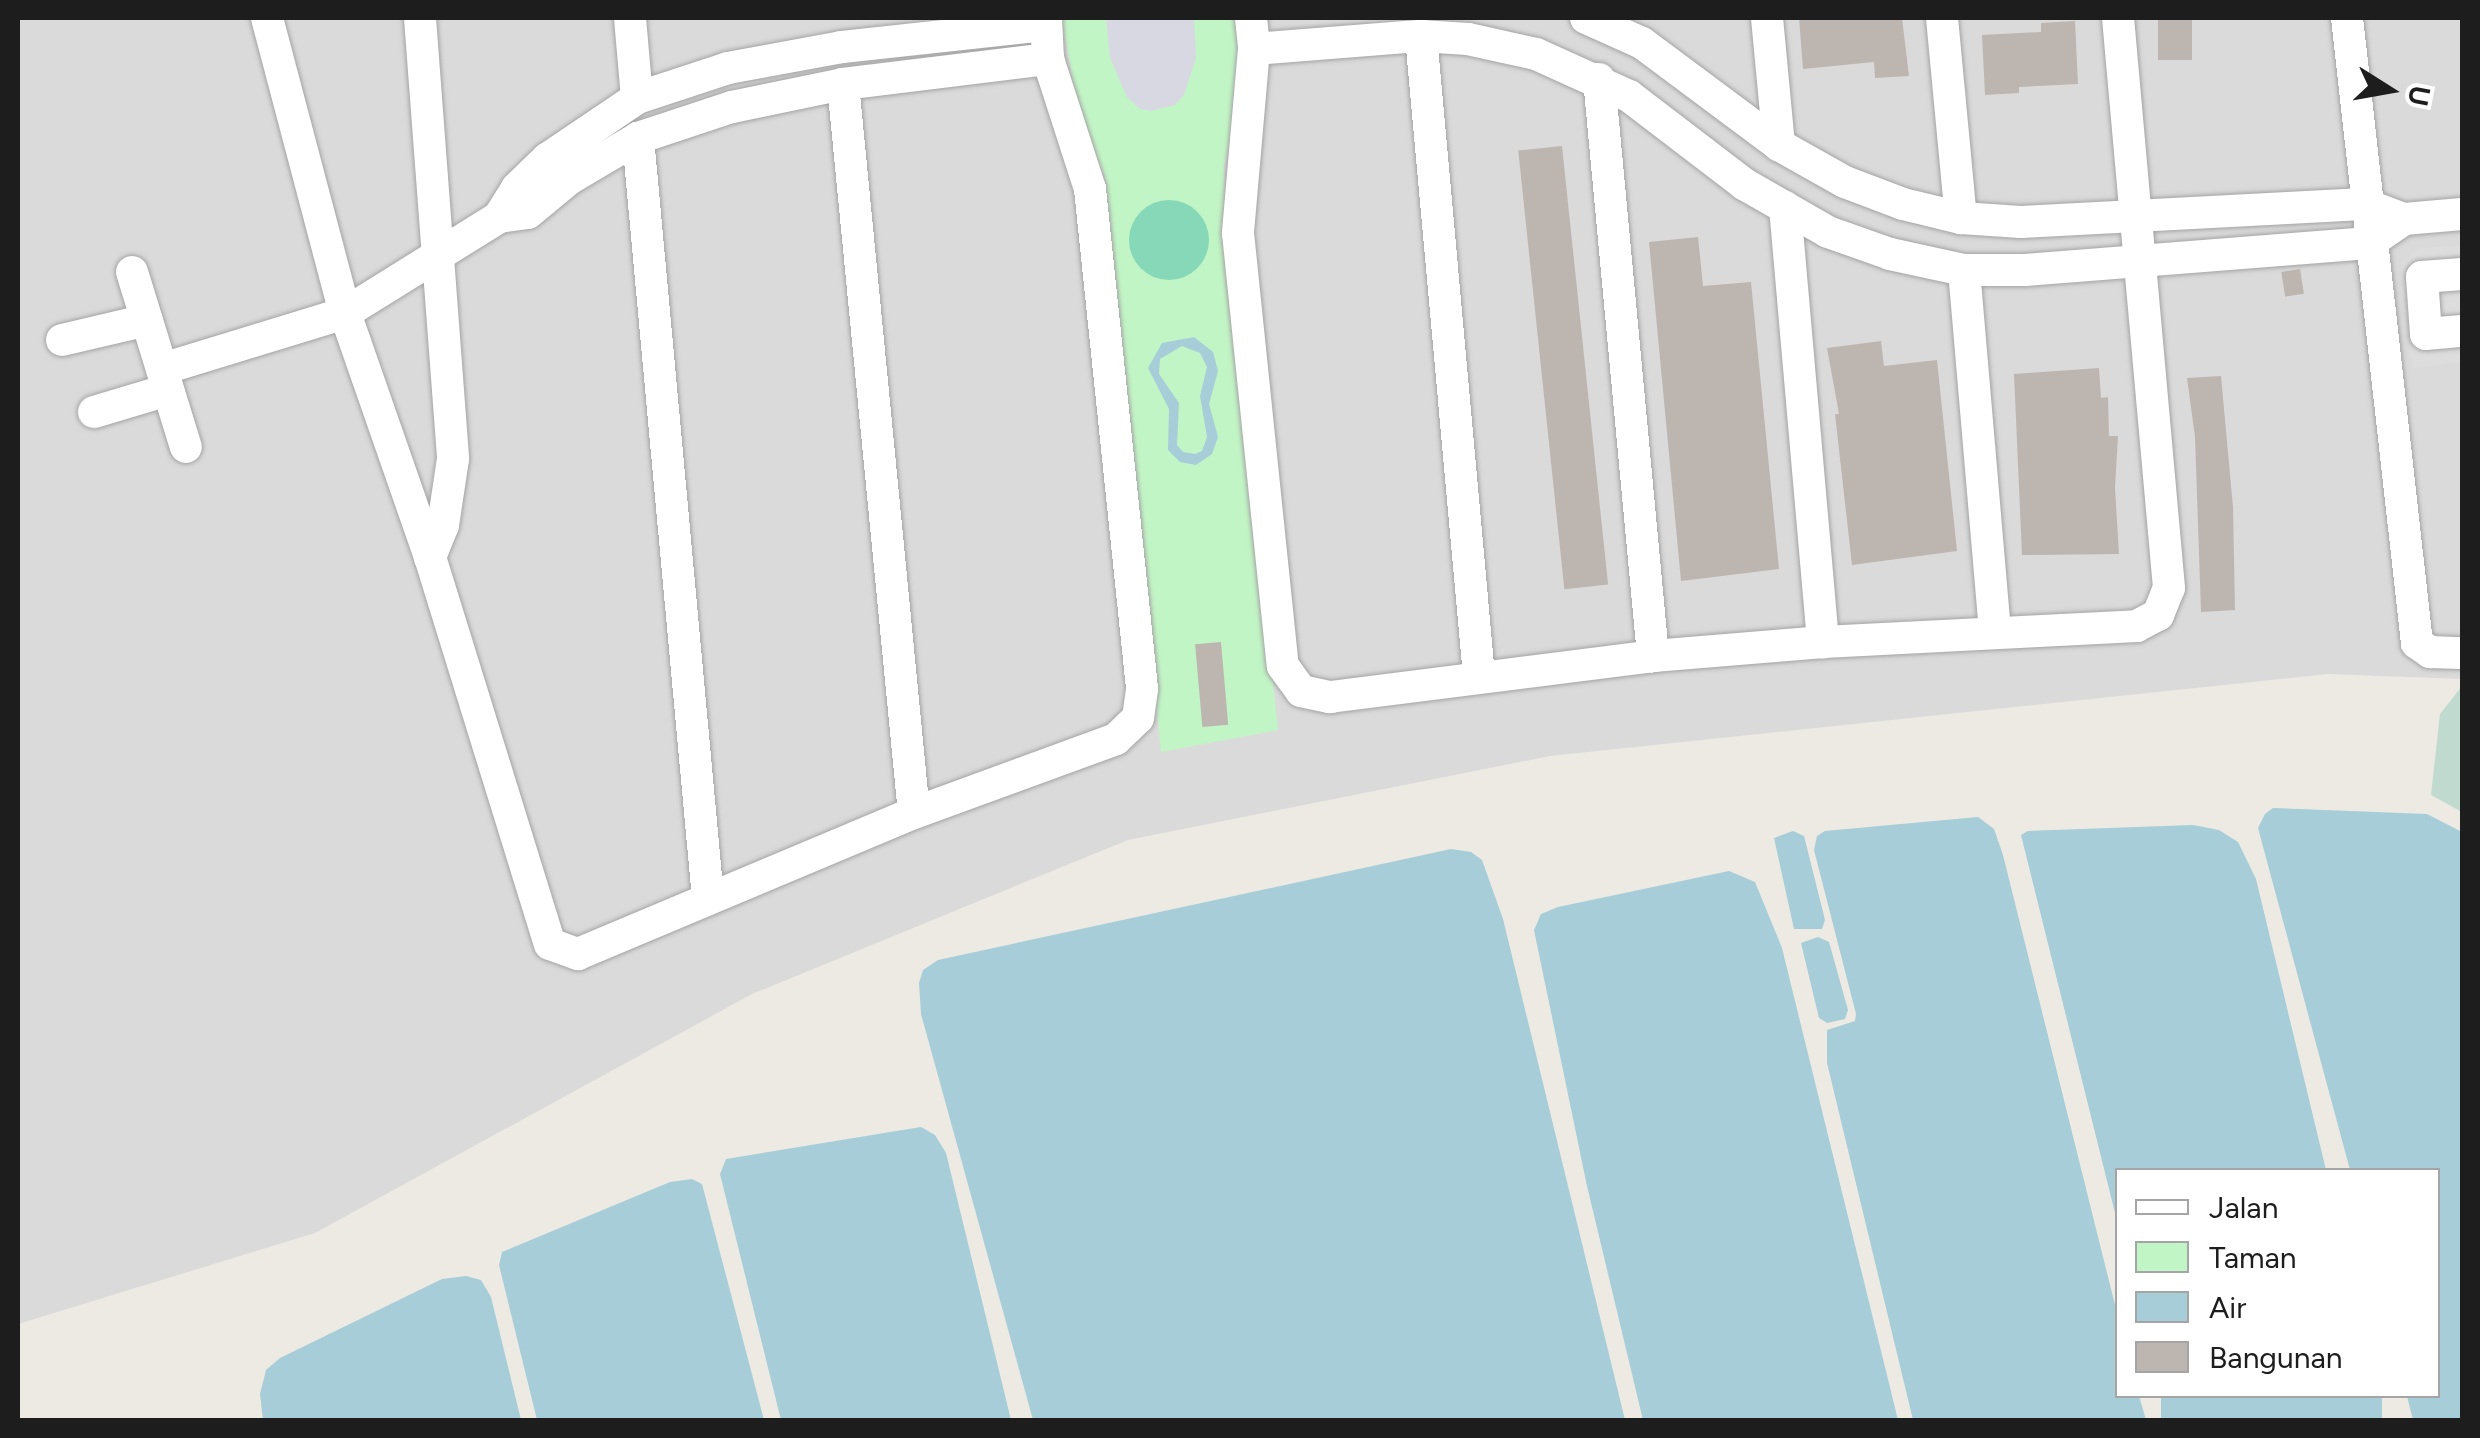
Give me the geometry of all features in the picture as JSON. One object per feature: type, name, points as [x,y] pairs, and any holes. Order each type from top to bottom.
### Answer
[{"type":"street","points":[[267,18],[345,313],[430,557],[550,944],[568,953],[587,954],[914,813],[1116,739],[1134,724],[1141,705],[1090,189],[1048,59],[1045,21],[840,32],[637,98],[548,159],[517,188],[500,217]]},
{"type":"street","points":[[420,18],[441,254],[453,458],[443,525],[430,557]]},
{"type":"street","points":[[630,18],[637,98]]},
{"type":"street","points":[[1767,18],[1779,145]]},
{"type":"street","points":[[1942,18],[1962,218]]},
{"type":"street","points":[[2118,18],[2141,259],[2166,601],[2158,615],[2137,626],[1823,642],[1653,656],[1330,697],[1302,691],[1282,666],[1238,233],[1252,33],[1468,39],[1536,54],[1598,79],[1640,104],[1744,184],[1828,232],[1890,254],[1964,270],[2025,270],[2141,259],[2369,243],[2404,219]]},
{"type":"street","points":[[2346,18],[2364,204],[2417,643],[2430,652],[2462,653]]},
{"type":"street","points":[[1592,19],[1642,44],[1779,145],[1845,182],[1903,204],[1962,218],[2021,222],[2137,212],[2364,204],[2404,219],[2462,214]]},
{"type":"street","points":[[1421,36],[1479,676]]},
{"type":"street","points":[[94,412],[165,380],[345,313],[500,217],[528,213],[569,179],[638,138],[732,106],[843,84],[1048,59]]},
{"type":"street","points":[[1598,79],[1653,656]]},
{"type":"street","points":[[843,84],[914,813]]},
{"type":"street","points":[[638,138],[708,899]]},
{"type":"street","points":[[1785,207],[1823,642]]},
{"type":"street","points":[[1964,270],[1996,632]]},
{"type":"street","points":[[132,272],[186,447]]},
{"type":"street","points":[[2462,274],[2422,277],[2426,334],[2462,331]]},
{"type":"street","points":[[62,340],[146,320]]},
{"type":"shaded area","points":[[18,18],[2462,18],[2462,679],[2328,674],[1550,756],[1128,840],[752,994],[315,1233],[18,1324]]},
{"type":"shaded area","points":[[1106,18],[1194,18],[1196,58],[1184,95],[1175,105],[1151,111],[1140,109],[1127,97],[1110,58]]},
{"type":"shaded area","points":[[2462,245],[2462,362],[2412,368],[2402,266],[2416,249]]},
{"type":"green space","points":[[1062,18],[1238,18],[1235,119],[1224,166],[1225,211],[1278,730],[1161,752],[1105,177],[1079,116]]},
{"type":"green space","points":[[1169,200],[1184,203],[1197,212],[1206,225],[1206,255],[1197,268],[1184,277],[1169,280],[1154,277],[1141,268],[1132,255],[1129,240],[1132,225],[1141,212],[1154,203]]},
{"type":"green space","points":[[2462,686],[2462,812],[2431,795],[2440,714]]},
{"type":"water","points":[[1194,337],[1213,352],[1218,371],[1209,404],[1218,437],[1212,454],[1196,465],[1180,462],[1168,450],[1169,409],[1148,368],[1162,343]],"holes":[[[1182,346],[1200,353],[1207,367],[1200,396],[1207,437],[1202,451],[1195,454],[1183,452],[1177,445],[1179,403],[1159,374],[1160,359]]]},
{"type":"water","points":[[2273,808],[2427,814],[2462,832],[2462,1420],[2413,1420],[2408,1398],[2440,1398],[2440,1168],[2349,1168],[2258,828]]},
{"type":"water","points":[[1978,817],[1994,829],[2115,1305],[2115,1398],[2140,1398],[2146,1420],[1913,1420],[1827,1063],[1827,1030],[1855,1021],[1856,1014],[1814,850],[1817,836],[1825,831]]},
{"type":"water","points":[[2193,825],[2219,830],[2238,842],[2256,879],[2326,1168],[2115,1168],[2115,1213],[2021,835],[2028,831]]},
{"type":"water","points":[[1793,831],[1804,836],[1825,920],[1822,929],[1794,929],[1774,838]]},
{"type":"water","points":[[1451,849],[1471,852],[1482,860],[1503,919],[1625,1420],[1033,1420],[921,1014],[919,983],[923,970],[938,960]]},
{"type":"water","points":[[1729,871],[1755,882],[1782,948],[1898,1420],[1643,1420],[1587,1186],[1534,930],[1541,914],[1558,907]]},
{"type":"water","points":[[1818,937],[1829,942],[1848,1010],[1845,1019],[1827,1023],[1819,1018],[1801,943]]},
{"type":"water","points":[[921,1127],[935,1135],[946,1153],[1011,1420],[781,1420],[720,1174],[726,1159]]},
{"type":"water","points":[[692,1179],[702,1184],[764,1420],[537,1420],[499,1265],[502,1252],[670,1182]]},
{"type":"water","points":[[466,1276],[481,1280],[491,1297],[521,1420],[263,1420],[260,1394],[266,1370],[280,1358],[442,1279]]},
{"type":"water","points":[[2161,1398],[2382,1398],[2382,1420],[2161,1420]]},
{"type":"building","points":[[1799,18],[1902,18],[1909,76],[1875,78],[1874,62],[1803,69]]},
{"type":"building","points":[[2158,18],[2192,18],[2192,60],[2158,60]]},
{"type":"building","points":[[2075,21],[2078,84],[2019,87],[2019,93],[1985,95],[1982,35],[2041,32],[2041,23]]},
{"type":"building","points":[[1562,146],[1608,585],[1564,589],[1518,151]]},
{"type":"building","points":[[1698,237],[1703,286],[1751,282],[1779,569],[1681,581],[1649,242]]},
{"type":"building","points":[[2300,269],[2304,294],[2285,297],[2281,272]]},
{"type":"building","points":[[1881,341],[1884,366],[1937,360],[1957,551],[1852,565],[1835,414],[1839,414],[1827,348]]},
{"type":"building","points":[[2099,368],[2101,398],[2108,397],[2109,436],[2118,436],[2115,488],[2119,554],[2022,555],[2014,374]]},
{"type":"building","points":[[2221,376],[2233,507],[2235,610],[2201,612],[2195,437],[2187,378]]},
{"type":"building","points":[[1221,642],[1228,725],[1202,727],[1195,644]]}]
